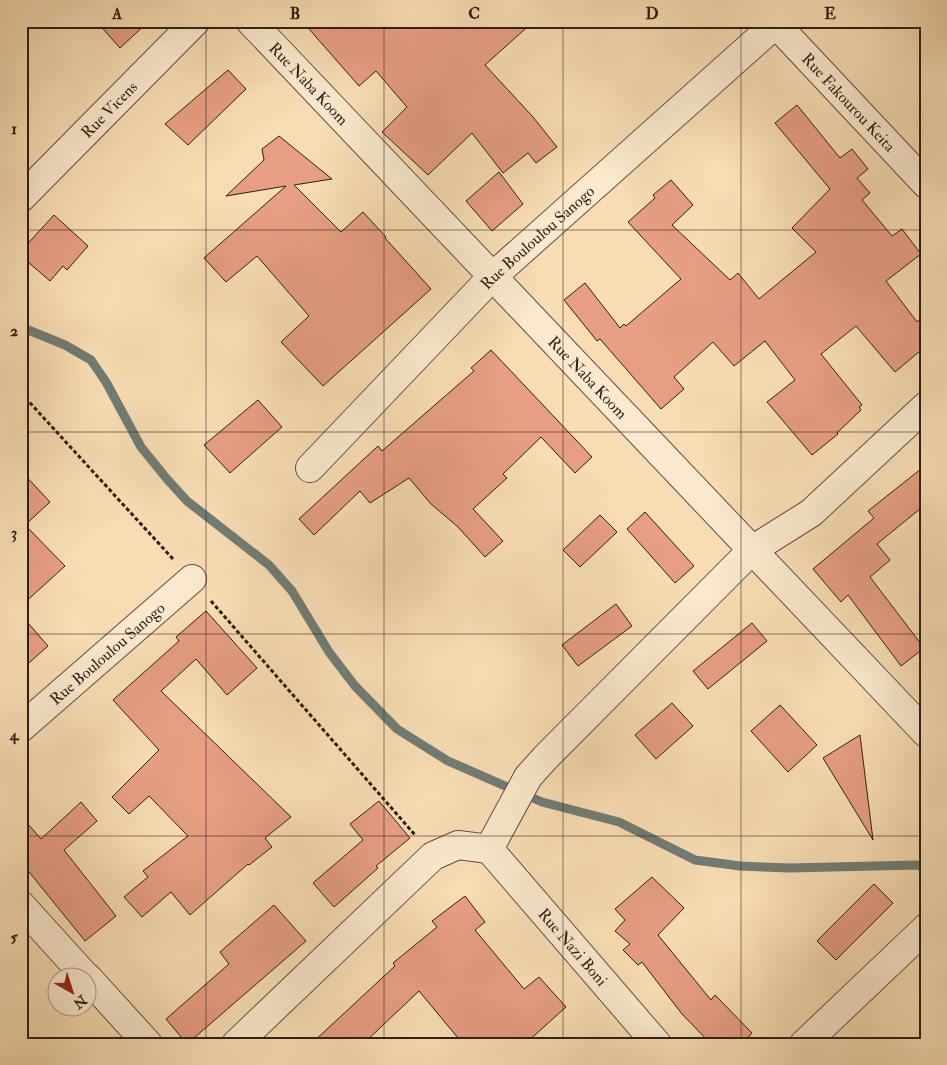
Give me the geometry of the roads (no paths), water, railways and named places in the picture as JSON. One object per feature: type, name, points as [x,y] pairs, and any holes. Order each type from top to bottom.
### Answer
[{"type":"street","name":"Rue Vicens","points":[[21,198],[196,21]]},
{"type":"street","name":"Rue Naba Koom","points":[[250,21],[492,278],[926,732]]},
{"type":"street","name":"Rue Bouloulou Sanogo","points":[[310,468],[492,278],[776,22]]},
{"type":"street","name":"Rue Fakourou Keita","points":[[776,22],[926,184]]},
{"type":"street","points":[[236,1044],[433,856],[458,845],[490,849],[528,777],[545,758],[752,550],[811,512],[926,406]]},
{"type":"street","name":"Rue Bouloulou Sanogo","points":[[21,728],[192,579]]},
{"type":"street","name":"Rue Nazi Boni","points":[[490,849],[657,1044]]},
{"type":"street","points":[[21,905],[78,968]]},
{"type":"street","points":[[804,1044],[926,928]]},
{"type":"street","points":[[98,990],[148,1044]]},
{"type":"waterway","points":[[21,327],[65,345],[91,360],[106,382],[141,447],[167,479],[187,501],[269,565],[292,591],[329,652],[355,686],[397,729],[448,761],[542,802],[619,822],[695,860],[740,866],[790,868],[917,865],[926,868]]}]
